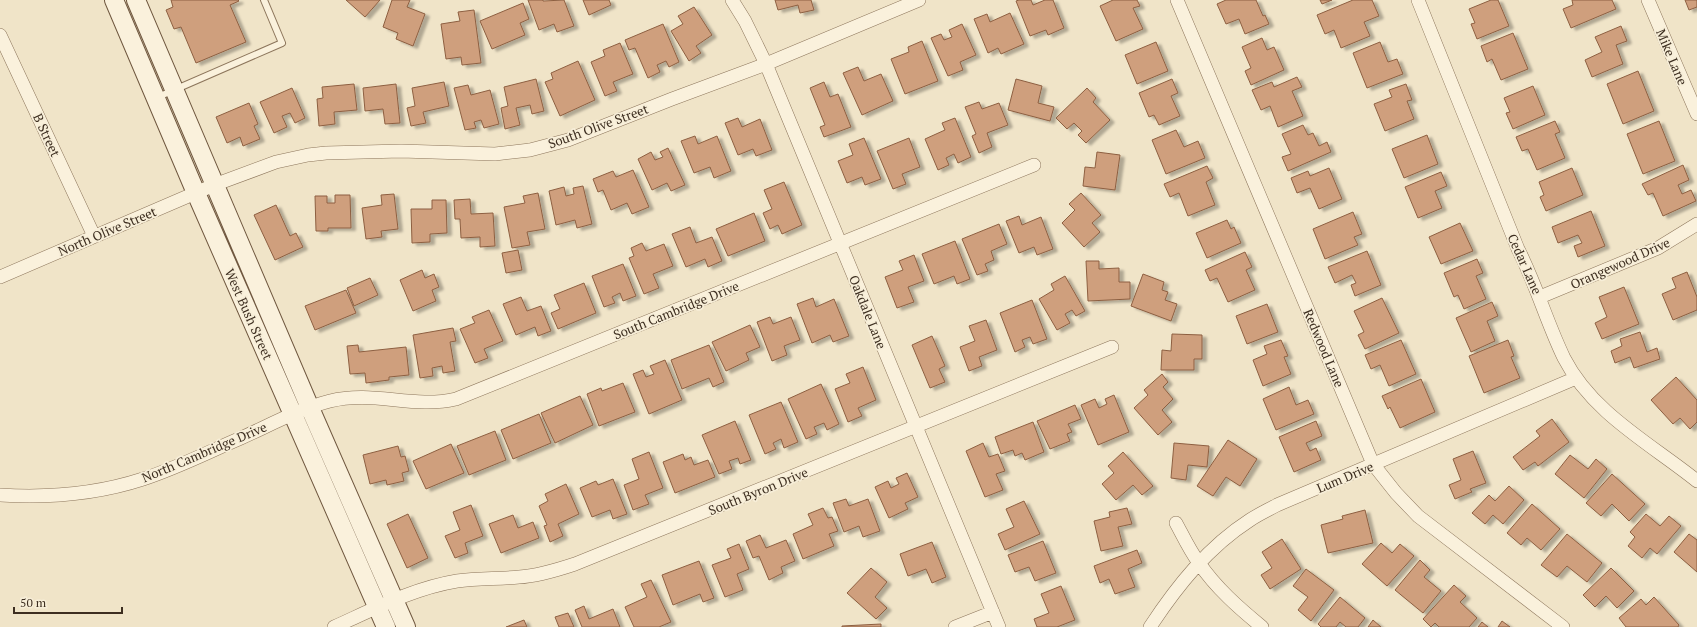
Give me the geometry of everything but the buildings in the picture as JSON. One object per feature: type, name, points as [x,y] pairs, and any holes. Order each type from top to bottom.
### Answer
[{"type":"main road","name":"West Bush Street","points":[[114,0],[292,415],[386,627]]},
{"type":"main road","name":"West Bush Street","points":[[136,0],[173,90],[406,627]]},
{"type":"street","name":"Oakdale Lane","points":[[732,0],[745,21],[766,64],[1000,627]]},
{"type":"street","name":"South Olive Street","points":[[214,185],[276,162],[320,153],[401,151],[495,154],[530,150],[568,140],[766,64],[919,0]]},
{"type":"street","name":"Redwood Lane","points":[[1177,0],[1373,464],[1396,493],[1418,516],[1563,627]]},
{"type":"street","name":"Cedar Lane","points":[[1418,0],[1518,249],[1530,273],[1565,359],[1576,378],[1613,418],[1697,480]]},
{"type":"street","name":"Mike Lane","points":[[1648,0],[1697,114]]},
{"type":"street","name":"B Street","points":[[0,35],[94,236]]},
{"type":"street","name":"South Cambridge Drive","points":[[310,408],[329,401],[349,397],[370,397],[422,403],[441,402],[456,399],[1034,165]]},
{"type":"street","name":"North Olive Street","points":[[0,276],[214,185]]},
{"type":"street","name":"Orangewood Drive","points":[[1540,297],[1658,248],[1697,224]]},
{"type":"street","name":"South Byron Drive","points":[[334,627],[394,599],[457,581],[481,578],[519,577],[559,570],[916,428],[1112,347]]},
{"type":"street","name":"Lum Drive","points":[[1150,627],[1170,597],[1199,563],[1226,537],[1251,520],[1277,505],[1576,378]]},
{"type":"street","name":"North Cambridge Drive","points":[[0,495],[72,495],[142,479],[310,408]]},
{"type":"street","points":[[1176,523],[1199,563],[1232,601],[1262,627]]},
{"type":"street","points":[[955,627],[993,612]]},
{"type":"lane","points":[[156,98],[282,43],[264,0]]}]
